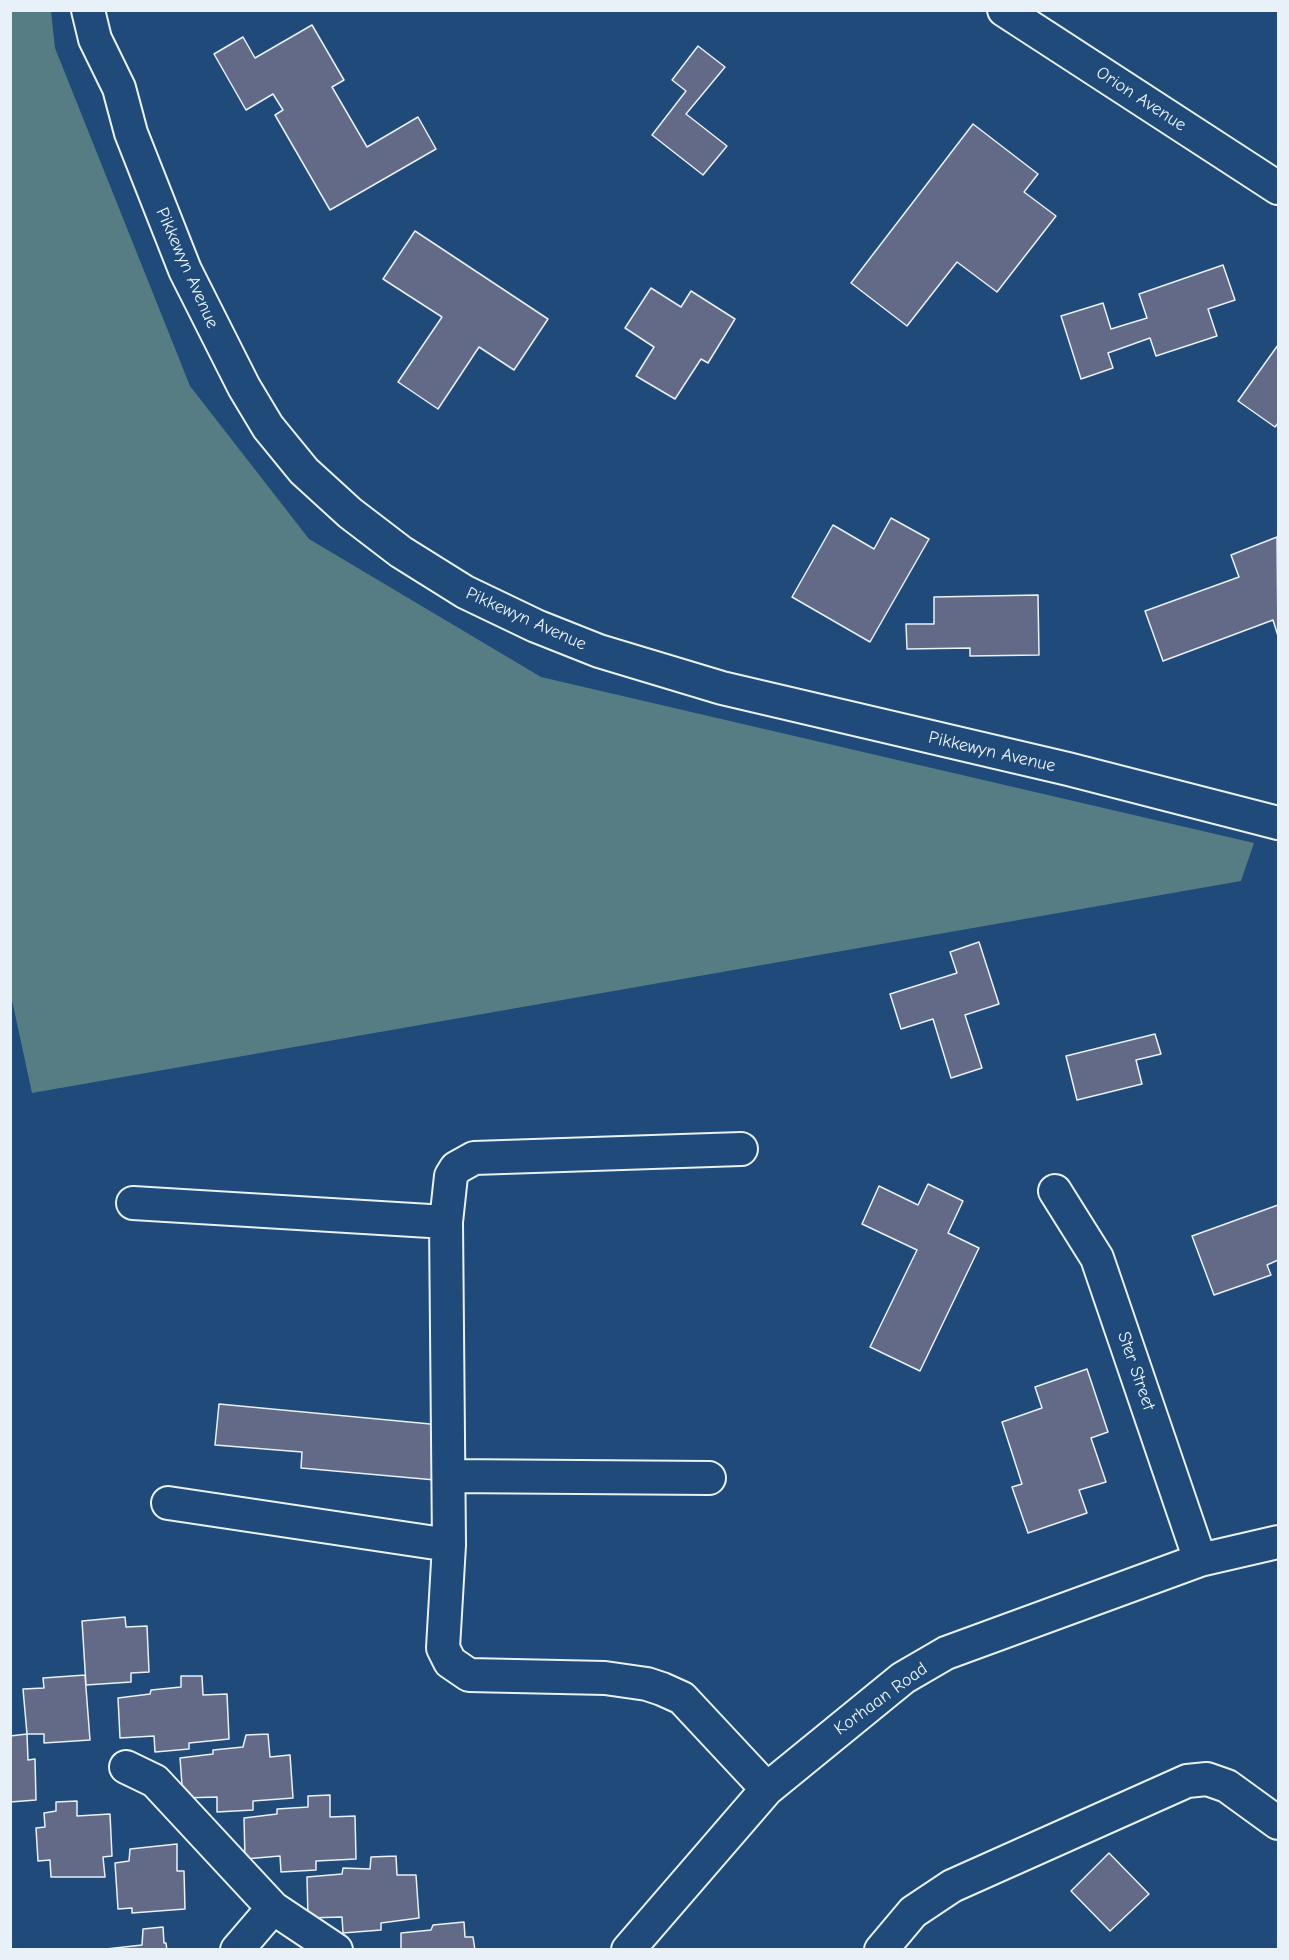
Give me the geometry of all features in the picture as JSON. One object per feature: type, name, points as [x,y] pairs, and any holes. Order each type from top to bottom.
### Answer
[{"type":"street","name":"Pikkewyn Avenue","points":[[88,10],[95,39],[119,88],[131,133],[185,270],[244,387],[268,427],[304,471],[350,513],[401,552],[465,592],[536,626],[599,651],[733,691],[1056,766],[1278,823]]},
{"type":"street","name":"Orion Avenue","points":[[1004,10],[1278,188]]},
{"type":"street","points":[[741,1149],[474,1158],[460,1164],[451,1176],[446,1222],[449,1545],[443,1648],[450,1662],[469,1675],[605,1678],[647,1684],[662,1689],[682,1698],[766,1789]]},
{"type":"street","name":"Ster Street","points":[[1055,1191],[1097,1258],[1200,1560]]},
{"type":"street","points":[[133,1203],[446,1222]]},
{"type":"street","points":[[449,1476],[710,1478]]},
{"type":"street","points":[[168,1503],[449,1545]]},
{"type":"street","name":"Korhaan Road","points":[[628,1950],[766,1789],[903,1678],[946,1653],[1200,1560],[1278,1542]]},
{"type":"street","points":[[126,1767],[155,1781],[273,1908],[336,1950]]},
{"type":"street","points":[[881,1950],[913,1912],[952,1886],[1186,1781],[1207,1779],[1227,1786],[1278,1823]]},
{"type":"street","points":[[237,1950],[273,1908]]},
{"type":"green space","points":[[10,11],[51,11],[55,48],[190,386],[309,539],[541,677],[1254,843],[1241,881],[32,1093],[10,991]]},
{"type":"building","points":[[312,25],[344,80],[332,87],[367,147],[418,117],[436,149],[330,210],[275,115],[283,110],[273,94],[246,110],[214,54],[243,37],[255,58]]},
{"type":"building","points":[[698,46],[725,67],[686,114],[727,146],[703,175],[652,135],[686,91],[672,80]]},
{"type":"building","points":[[973,124],[1038,174],[1024,192],[1056,216],[997,292],[957,262],[907,326],[851,283]]},
{"type":"building","points":[[415,231],[548,319],[514,370],[479,347],[438,409],[398,382],[442,317],[383,279]]},
{"type":"building","points":[[1223,265],[1235,300],[1208,309],[1217,336],[1156,356],[1150,338],[1108,353],[1113,368],[1081,379],[1061,316],[1103,303],[1111,329],[1147,318],[1139,294]]},
{"type":"building","points":[[651,288],[681,307],[691,291],[735,319],[708,363],[701,359],[675,399],[636,376],[654,347],[625,328]]},
{"type":"building","points":[[1278,345],[1278,423],[1275,427],[1238,401]]},
{"type":"building","points":[[891,518],[929,539],[870,642],[792,597],[833,525],[874,549]]},
{"type":"building","points":[[1277,537],[1278,636],[1273,620],[1163,661],[1145,611],[1239,577],[1231,555]]},
{"type":"building","points":[[1038,595],[1039,655],[970,656],[970,648],[907,649],[906,624],[934,624],[934,597]]},
{"type":"building","points":[[979,942],[999,1004],[965,1015],[982,1068],[951,1078],[933,1019],[901,1029],[890,994],[957,973],[950,952]]},
{"type":"building","points":[[1155,1034],[1161,1054],[1136,1060],[1142,1084],[1077,1100],[1066,1056]]},
{"type":"building","points":[[928,1184],[963,1201],[948,1233],[979,1248],[920,1371],[870,1347],[917,1250],[862,1224],[879,1186],[918,1205]]},
{"type":"building","points":[[1278,1205],[1278,1260],[1267,1265],[1271,1275],[1214,1295],[1192,1236]]},
{"type":"building","points":[[1087,1369],[1108,1432],[1091,1438],[1106,1482],[1079,1490],[1087,1513],[1028,1533],[1012,1487],[1022,1484],[1002,1422],[1042,1408],[1035,1387]]},
{"type":"building","points":[[219,1404],[441,1425],[435,1480],[301,1468],[302,1452],[215,1445]]},
{"type":"building","points":[[125,1617],[126,1627],[147,1626],[149,1672],[131,1673],[131,1682],[86,1685],[82,1621]]},
{"type":"building","points":[[85,1675],[90,1740],[44,1743],[44,1734],[27,1734],[23,1689],[44,1688],[43,1678]]},
{"type":"building","points":[[181,1676],[202,1676],[203,1695],[227,1694],[229,1739],[189,1743],[189,1749],[155,1752],[154,1736],[120,1738],[118,1698],[150,1694],[151,1690],[181,1687]]},
{"type":"building","points":[[27,1734],[28,1760],[35,1759],[36,1800],[10,1802],[10,1736]]},
{"type":"building","points":[[268,1734],[270,1757],[290,1755],[293,1798],[253,1801],[253,1810],[217,1812],[217,1797],[183,1798],[180,1758],[213,1754],[213,1750],[243,1747],[246,1735]]},
{"type":"building","points":[[330,1795],[330,1817],[355,1816],[356,1859],[316,1861],[316,1870],[281,1872],[280,1856],[245,1859],[244,1818],[277,1814],[277,1809],[308,1807],[308,1796]]},
{"type":"building","points":[[77,1801],[77,1816],[110,1814],[112,1856],[103,1857],[105,1877],[51,1877],[50,1860],[38,1861],[36,1828],[45,1827],[44,1813],[56,1811],[56,1802]]},
{"type":"building","points":[[177,1844],[177,1871],[184,1871],[185,1909],[132,1913],[132,1908],[118,1909],[115,1863],[129,1861],[130,1849]]},
{"type":"building","points":[[1109,1853],[1149,1894],[1110,1931],[1071,1891]]},
{"type":"building","points":[[396,1856],[397,1875],[416,1875],[419,1918],[381,1923],[381,1930],[343,1933],[342,1917],[308,1918],[307,1877],[342,1874],[343,1868],[370,1869],[371,1857]]},
{"type":"building","points":[[464,1922],[465,1937],[473,1937],[475,1950],[401,1950],[401,1933],[431,1930],[433,1925]]},
{"type":"building","points":[[163,1927],[167,1950],[97,1950],[142,1945],[143,1929]]}]
